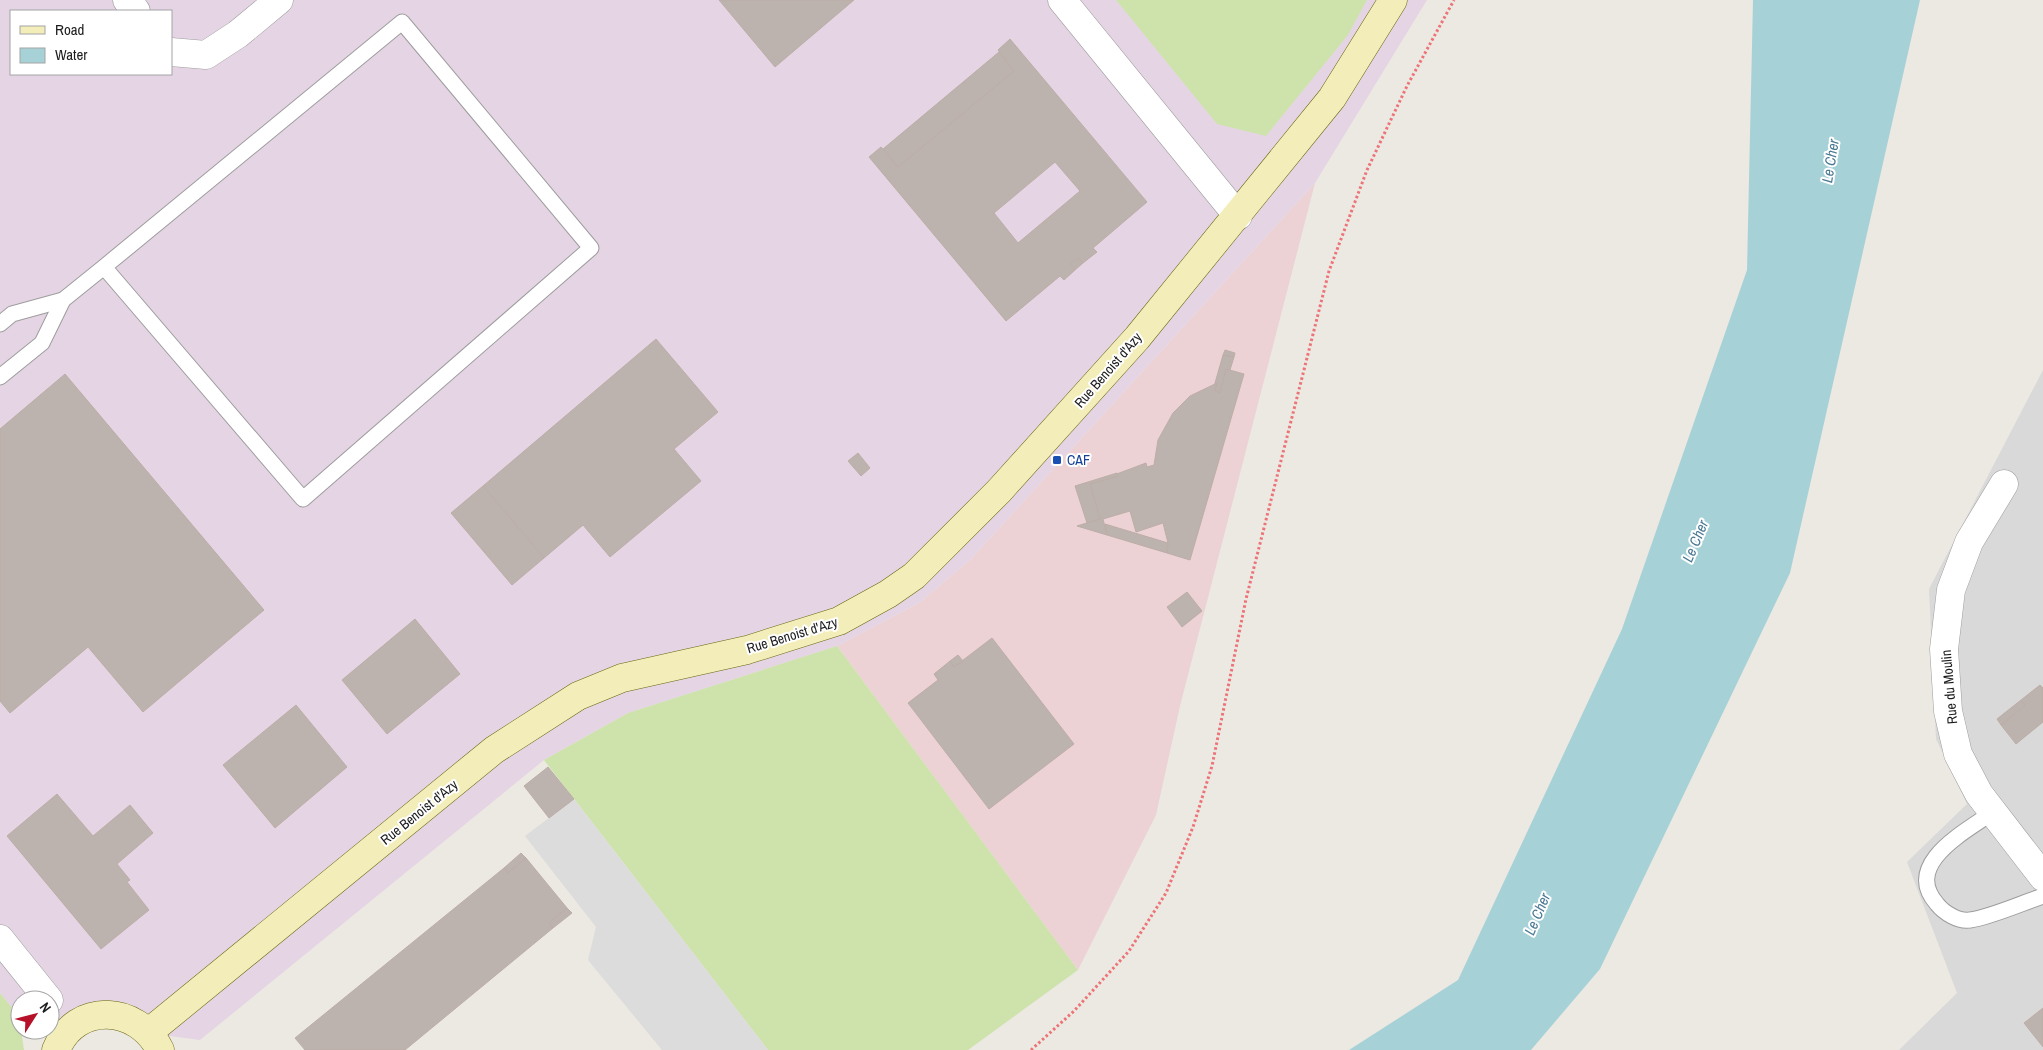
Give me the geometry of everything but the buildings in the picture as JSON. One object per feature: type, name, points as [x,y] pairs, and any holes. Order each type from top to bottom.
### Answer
[{"type":"street","points":[[127,0],[135,10]]},
{"type":"street","points":[[172,52],[206,55],[238,34],[279,0]]},
{"type":"street","points":[[1062,0],[1238,216]]},
{"type":"street","name":"Rue Benoist d'Azy","points":[[155,1041],[494,750],[578,696],[622,678],[747,650],[839,621],[888,594],[914,576],[999,491],[1091,390],[1238,216],[1332,98],[1394,0]]},
{"type":"street","name":"Rue du Moulin","points":[[2004,484],[1969,542],[1954,582],[1944,649],[1948,711],[1958,754],[1979,794],[2043,876]]},
{"type":"street","points":[[0,939],[40,990]]},
{"type":"street","points":[[60,1014],[71,1028]]},
{"type":"street","points":[[56,1050],[71,1028],[85,1019],[102,1015],[119,1016],[136,1022],[155,1041]]},
{"type":"lane","points":[[0,377],[42,343],[63,300],[104,266],[402,22],[591,248],[303,499],[104,266]]},
{"type":"lane","points":[[0,324],[12,314],[63,300]]},
{"type":"lane","points":[[1993,812],[1941,849],[1928,870],[1929,895],[1945,913],[1969,921],[2043,896]]},
{"type":"path","points":[[1030,1050],[1074,1011],[1130,951],[1170,885],[1193,827],[1212,766],[1246,599],[1329,271],[1367,170],[1407,86],[1454,0]]},
{"type":"shaded area","points":[[0,0],[1427,0],[1315,183],[971,559],[919,603],[837,646],[628,713],[544,760],[200,1040],[60,1021],[60,990],[10,990],[10,1005],[0,993]]},
{"type":"shaded area","points":[[1315,183],[1180,706],[1156,815],[1078,970],[837,646],[919,603],[971,559]]},
{"type":"shaded area","points":[[2043,370],[2043,1050],[1899,1050],[1957,993],[1907,862],[1967,804],[1936,739],[1929,589]]},
{"type":"shaded area","points":[[574,799],[768,1050],[662,1050],[588,960],[596,927],[525,836]]},
{"type":"green space","points":[[1116,0],[1367,0],[1348,35],[1266,136],[1217,124]]},
{"type":"green space","points":[[837,646],[1078,970],[968,1050],[768,1050],[544,760],[628,713]]},
{"type":"green space","points":[[0,993],[10,1005],[10,1040],[23,1040],[24,1050],[0,1050]]},
{"type":"water","name":"Le Cher","points":[[1753,0],[1920,0],[1790,573],[1600,969],[1531,1050],[1349,1050],[1458,980],[1622,629],[1747,270]]},
{"type":"place","name":"CAF","points":[[1057,460]]}]
